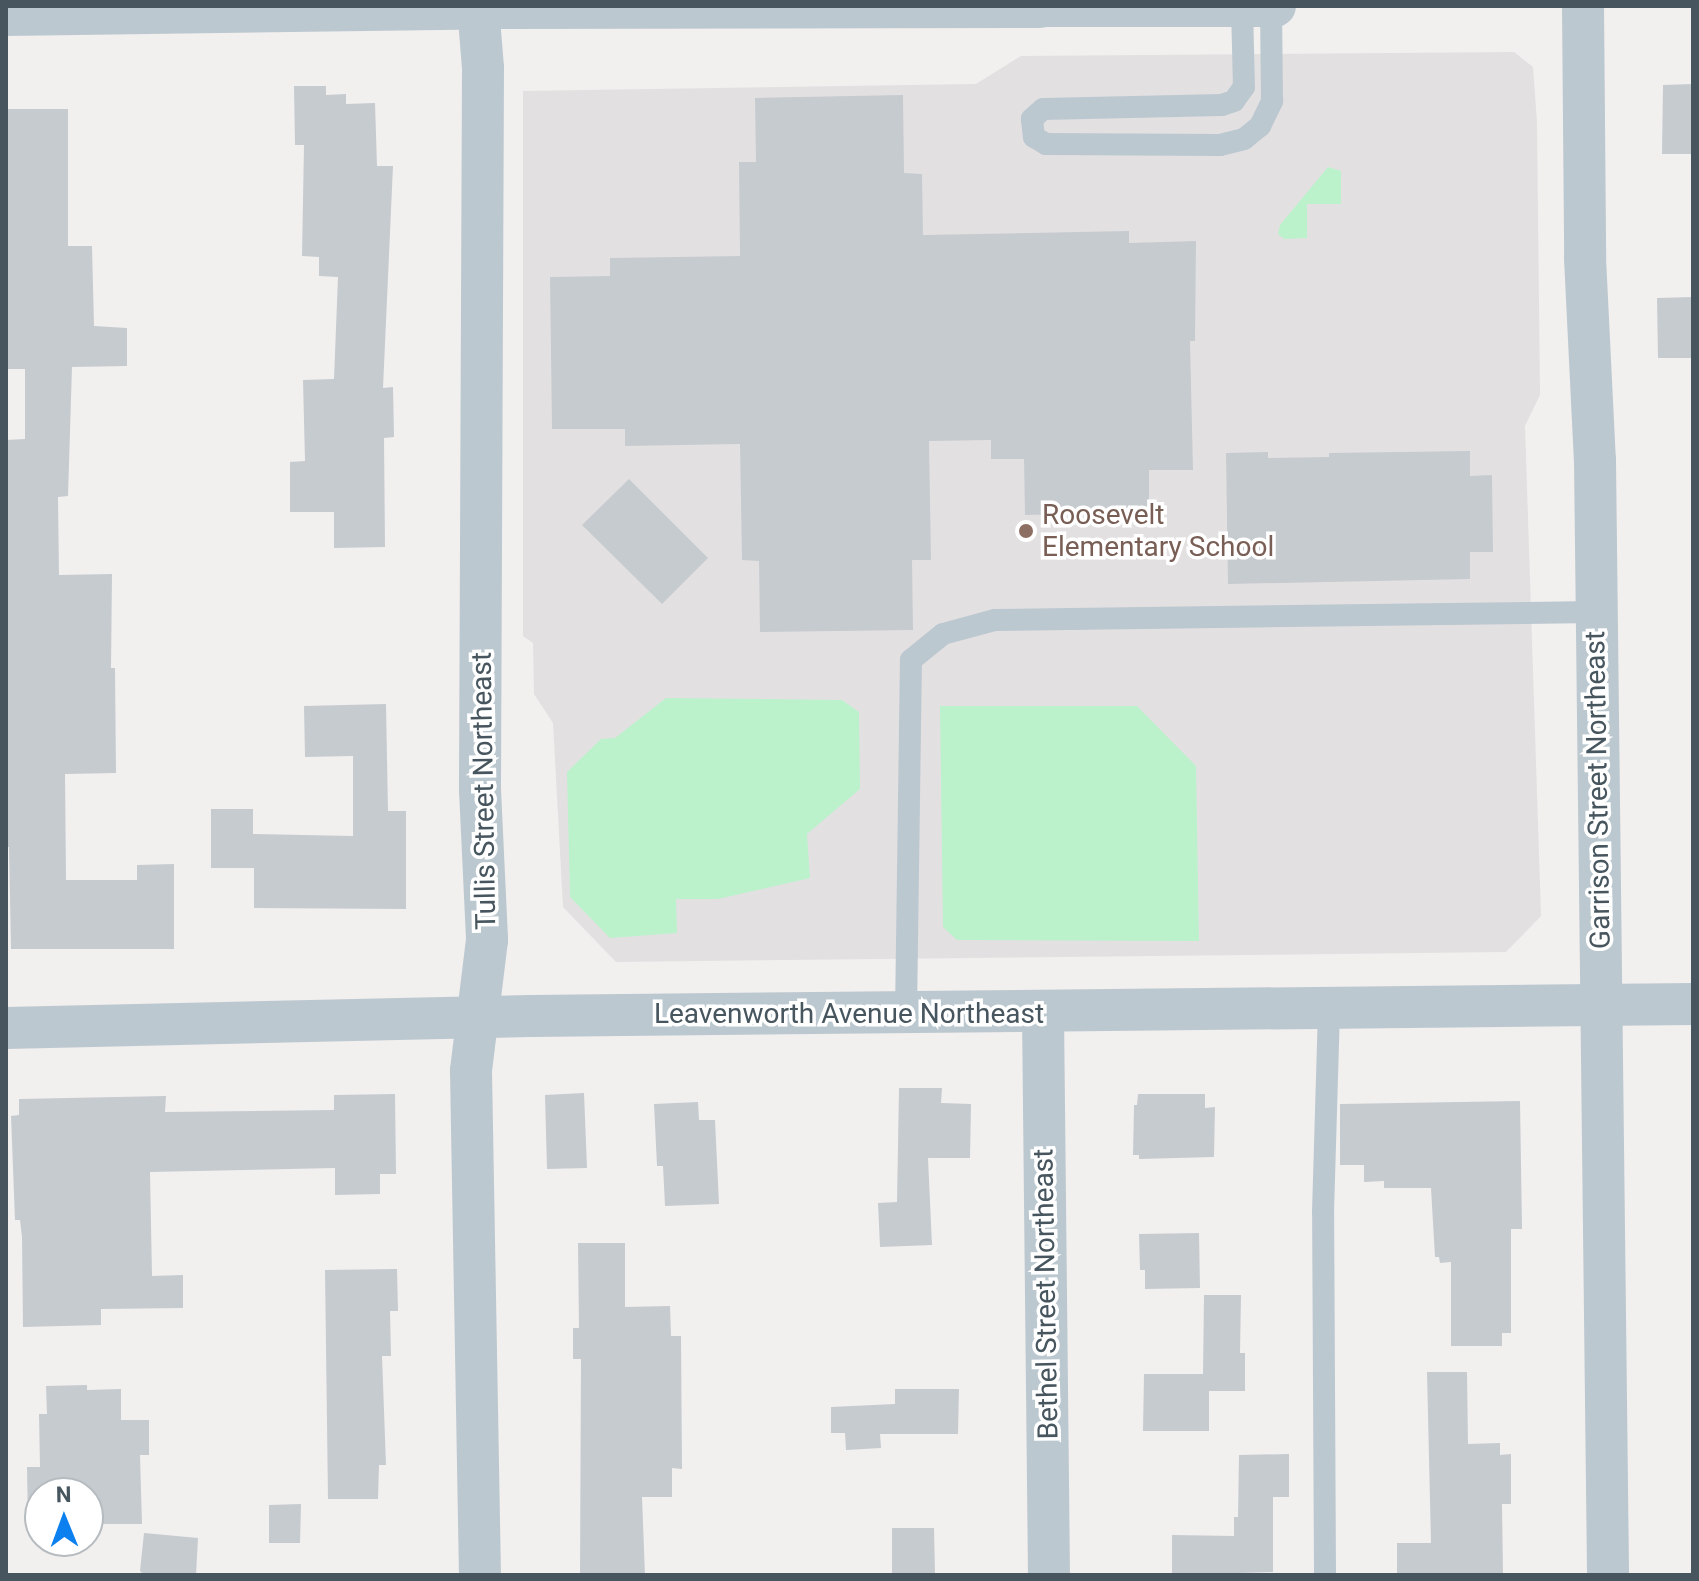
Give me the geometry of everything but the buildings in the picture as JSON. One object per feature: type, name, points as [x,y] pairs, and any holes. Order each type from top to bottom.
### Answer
[{"type":"street","points":[[6,14],[478,6],[1273,6]]},
{"type":"street","name":"Tullis Street Northeast","points":[[478,6],[483,68],[480,790],[487,940],[471,1071],[480,1575]]},
{"type":"street","name":"Garrison Street Northeast","points":[[1583,6],[1608,1575]]},
{"type":"street","name":"Leavenworth Avenue Northeast","points":[[6,1028],[476,1017],[1693,1004]]},
{"type":"street","name":"Bethel Street Northeast","points":[[1043,1013],[1049,1575]]},
{"type":"lane","points":[[1242,7],[1244,87],[1234,101],[1222,105],[1043,109],[1032,119],[1034,137],[1041,143],[1062,144],[1220,145],[1244,139],[1260,126],[1272,101],[1273,6]]},
{"type":"lane","points":[[906,1014],[911,660],[943,634],[995,620],[1595,612]]},
{"type":"lane","points":[[1325,1575],[1323,1212],[1329,1006]]},
{"type":"shaded area","name":"Roosevelt Elementary School","points":[[1514,52],[1533,67],[1537,122],[1540,395],[1525,426],[1541,916],[1506,952],[616,962],[563,907],[553,723],[534,694],[533,643],[523,636],[523,91],[976,84],[1021,56]]},
{"type":"green space","points":[[1328,167],[1341,171],[1341,204],[1307,204],[1307,238],[1284,239],[1278,234],[1280,225]]},
{"type":"green space","points":[[666,698],[842,700],[859,712],[860,789],[807,834],[810,878],[718,899],[676,899],[677,933],[610,938],[570,897],[567,772],[601,739],[615,738]]},
{"type":"green space","points":[[940,706],[1137,706],[1196,766],[1199,941],[957,940],[943,927]]},
{"type":"place","name":"Roosevelt Elementary School","points":[[1026,531]]}]
